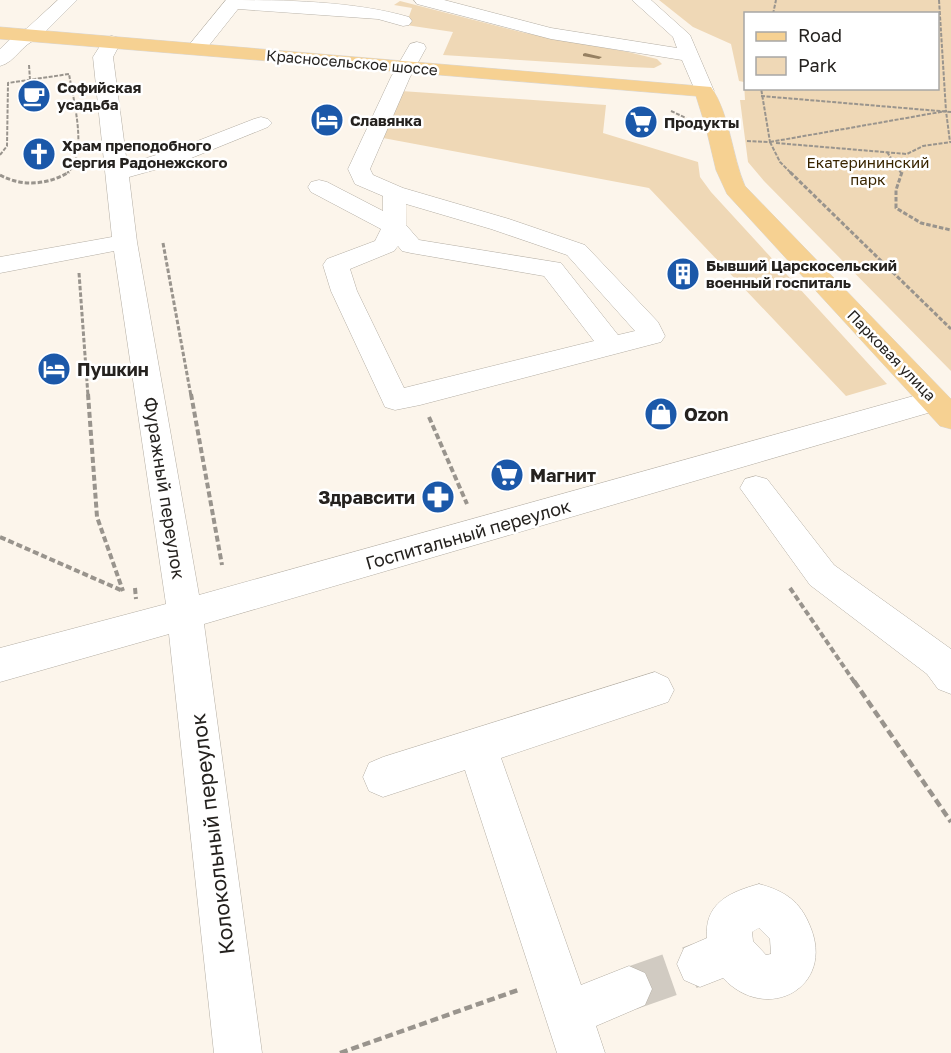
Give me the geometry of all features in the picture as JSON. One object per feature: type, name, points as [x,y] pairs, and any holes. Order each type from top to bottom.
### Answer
[{"type":"main road","name":"Красносельское шоссе","points":[[0,33],[196,49],[411,58],[704,91]]},
{"type":"main road","name":"Парковая улица","points":[[704,91],[717,128],[727,170],[735,189],[943,409]]},
{"type":"street","points":[[0,60],[68,0]]},
{"type":"street","points":[[196,49],[233,3],[379,14],[396,19],[415,0]]},
{"type":"street","points":[[423,0],[551,33],[690,57]]},
{"type":"street","name":"Парковая улица","points":[[641,0],[681,35],[704,91]]},
{"type":"street","name":"Фуражный переулок","points":[[112,42],[103,57],[116,173],[185,615]]},
{"type":"street","points":[[394,194],[394,226],[385,246],[336,265],[344,291],[395,400],[651,336],[648,328],[576,250],[500,224],[394,194],[363,179],[359,169],[373,145],[411,58]]},
{"type":"street","points":[[116,173],[137,169],[193,151],[261,123]]},
{"type":"street","points":[[319,187],[394,226],[411,246],[552,269],[612,346]]},
{"type":"street","points":[[0,265],[125,242]]},
{"type":"street","name":"Госпитальный переулок","points":[[0,665],[943,409]]},
{"type":"street","points":[[756,488],[822,575],[940,662],[951,677]]},
{"type":"street","name":"Колокольный переулок","points":[[185,615],[238,1053]]},
{"type":"street","points":[[383,777],[654,690]]},
{"type":"street","points":[[477,747],[568,1015],[629,989]]},
{"type":"path","points":[[739,140],[907,154],[923,146],[951,142],[946,111],[939,0]]},
{"type":"path","points":[[0,155],[7,146],[8,83],[69,74],[78,145],[75,166],[68,173],[28,184],[11,182],[0,175]]},
{"type":"path","points":[[761,90],[770,142],[780,162],[951,329]]},
{"type":"path","points":[[761,96],[951,112]]},
{"type":"path","points":[[669,110],[690,122]]},
{"type":"path","points":[[770,142],[946,111]]},
{"type":"path","points":[[887,152],[902,171],[896,190],[896,208],[921,223],[951,230]]},
{"type":"path","points":[[163,243],[222,565]]},
{"type":"path","points":[[0,537],[123,591],[97,517],[77,250]]},
{"type":"path","points":[[420,394],[467,504]]},
{"type":"path","points":[[789,587],[951,822]]},
{"type":"path","points":[[340,1053],[568,1015]]},
{"type":"green space","name":"Екатерининский парк","points":[[659,0],[951,0],[951,371],[748,162],[740,100],[745,100],[744,90],[939,90],[939,12],[744,12],[744,82],[739,81],[731,44],[693,27]]},
{"type":"green space","points":[[400,1],[525,33],[628,52],[657,59],[662,64],[654,68],[443,55],[453,32],[406,25],[412,8],[394,5]]},
{"type":"green space","points":[[401,91],[606,105],[603,133],[698,162],[700,177],[711,192],[887,384],[846,396],[649,188],[383,138]]},
{"type":"waterway","points":[[585,55],[599,57]]},
{"type":"tunnel","points":[[629,989],[700,964]]},
{"type":"place","name":"Софийская усадьба","points":[[34,96]]},
{"type":"place","name":"Славянка","points":[[327,120]]},
{"type":"place","name":"Продукты","points":[[641,122]]},
{"type":"place","name":"Храм преподобного Сергия Радонежского","points":[[39,154]]},
{"type":"place","name":"Бывший Царскосельский военный госпиталь","points":[[683,274]]},
{"type":"place","name":"Пушкин","points":[[54,369]]},
{"type":"place","name":"Ozon","points":[[661,414]]},
{"type":"place","name":"Магнит","points":[[507,475]]},
{"type":"place","name":"Здравсити","points":[[438,497]]}]
